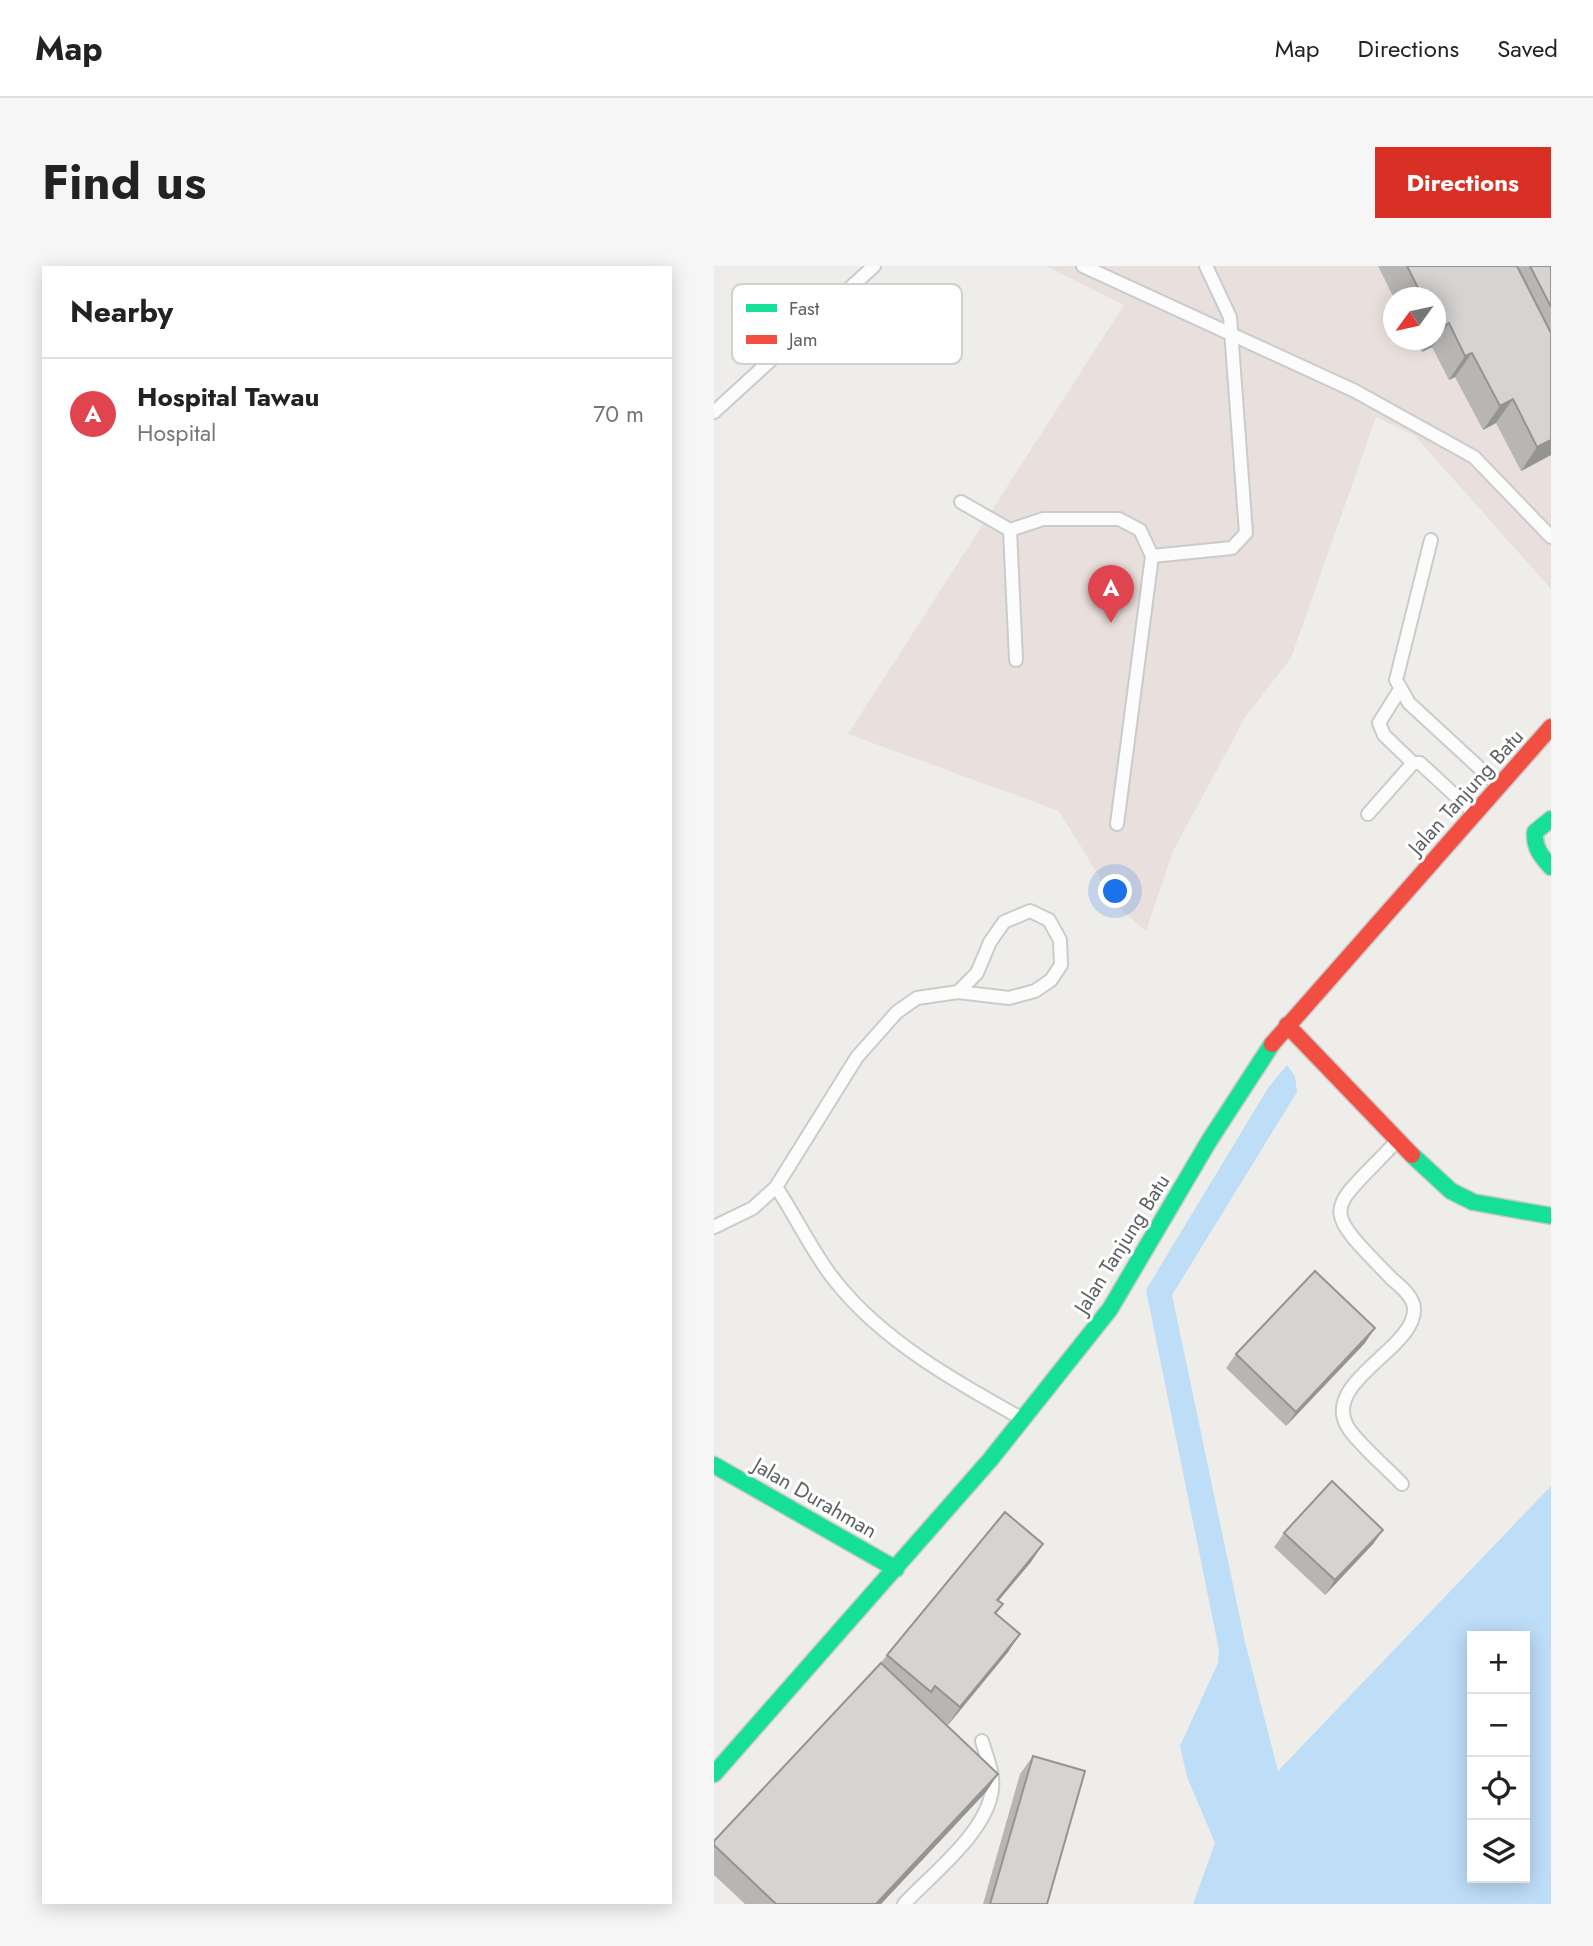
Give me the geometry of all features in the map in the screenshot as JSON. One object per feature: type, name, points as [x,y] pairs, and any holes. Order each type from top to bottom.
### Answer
[{"type":"street","name":"Jalan Tanjung Batu","points":[[714,1774],[896,1569],[1023,1420],[1110,1309],[1249,1079],[1282,1031],[1551,727]]},
{"type":"street","points":[[1551,819],[1535,832],[1534,842],[1536,850],[1551,867]]},
{"type":"street","points":[[1282,1031],[1451,1191],[1473,1202],[1551,1216]]},
{"type":"street","name":"Jalan Durahman","points":[[714,1465],[896,1569]]},
{"type":"lane","points":[[854,284],[874,266]]},
{"type":"lane","points":[[1083,266],[1355,391],[1474,457],[1551,537]]},
{"type":"lane","points":[[1152,556],[1232,548],[1242,539],[1247,525],[1231,334],[1226,305],[1206,266]]},
{"type":"lane","points":[[714,412],[767,364]]},
{"type":"lane","points":[[961,502],[1010,530],[1043,519],[1119,519],[1140,530],[1152,556],[1117,824]]},
{"type":"lane","points":[[1010,530],[1016,660]]},
{"type":"lane","points":[[1431,540],[1395,680],[1399,691],[1499,786]]},
{"type":"lane","points":[[1399,691],[1379,723],[1384,735],[1413,763],[1420,763],[1475,813]]},
{"type":"lane","points":[[1368,814],[1413,763]]},
{"type":"lane","points":[[714,1227],[753,1208],[776,1187],[857,1057],[897,1012],[917,998],[958,992],[1009,998],[1035,991],[1051,980],[1061,965],[1060,940],[1049,920],[1030,911],[1004,922],[990,942],[977,973],[958,992]]},
{"type":"lane","points":[[1397,1141],[1340,1202],[1338,1216],[1346,1232],[1407,1294],[1414,1307],[1411,1325],[1351,1387],[1344,1404],[1346,1425],[1402,1484]]},
{"type":"lane","points":[[776,1187],[835,1282],[867,1315],[909,1348],[1023,1420]]},
{"type":"lane","points":[[904,1904],[985,1815],[992,1788],[982,1741]]},
{"type":"shaded area","points":[[1046,266],[1551,266],[1551,589],[1414,435],[1376,417],[1291,658],[1246,716],[1173,851],[1146,931],[1118,907],[1059,811],[848,734],[1124,305]]},
{"type":"water","points":[[1287,1065],[1295,1076],[1297,1092],[1172,1295],[1245,1642],[1278,1771],[1551,1486],[1551,1904],[1193,1904],[1215,1843],[1187,1777],[1180,1746],[1218,1663],[1219,1650],[1146,1290],[1268,1088]]},
{"type":"building","points":[[1407,266],[1517,266],[1551,333],[1551,440],[1537,447],[1513,399],[1500,406],[1472,353],[1465,356],[1449,323],[1446,324],[1446,287],[1418,287]]},
{"type":"building","points":[[1530,266],[1551,266],[1551,307]]},
{"type":"building","points":[[1315,1271],[1375,1328],[1296,1412],[1236,1354]]},
{"type":"building","points":[[1332,1481],[1383,1530],[1335,1580],[1284,1533]]},
{"type":"building","points":[[1005,1512],[1043,1544],[997,1600],[1003,1604],[995,1613],[1020,1634],[960,1707],[935,1686],[931,1692],[887,1655]]},
{"type":"building","points":[[881,1663],[998,1774],[876,1904],[776,1904],[714,1845],[714,1841]]},
{"type":"building","points":[[1033,1756],[1085,1771],[1047,1904],[990,1904]]},
{"type":"traffic: fast","points":[[1551,819],[1535,832],[1539,851],[1551,867]]},
{"type":"traffic: fast","points":[[714,1774],[990,1460],[1110,1309],[1209,1141],[1272,1044]]},
{"type":"traffic: fast","points":[[1412,1155],[1451,1191],[1473,1202],[1551,1216]]},
{"type":"traffic: fast","points":[[714,1465],[896,1569]]},
{"type":"traffic: jam","points":[[1272,1044],[1551,727]]},
{"type":"traffic: jam","points":[[1287,1025],[1412,1155]]},
{"type":"place","name":"Hospital Tawau","points":[[1111,623]]}]
